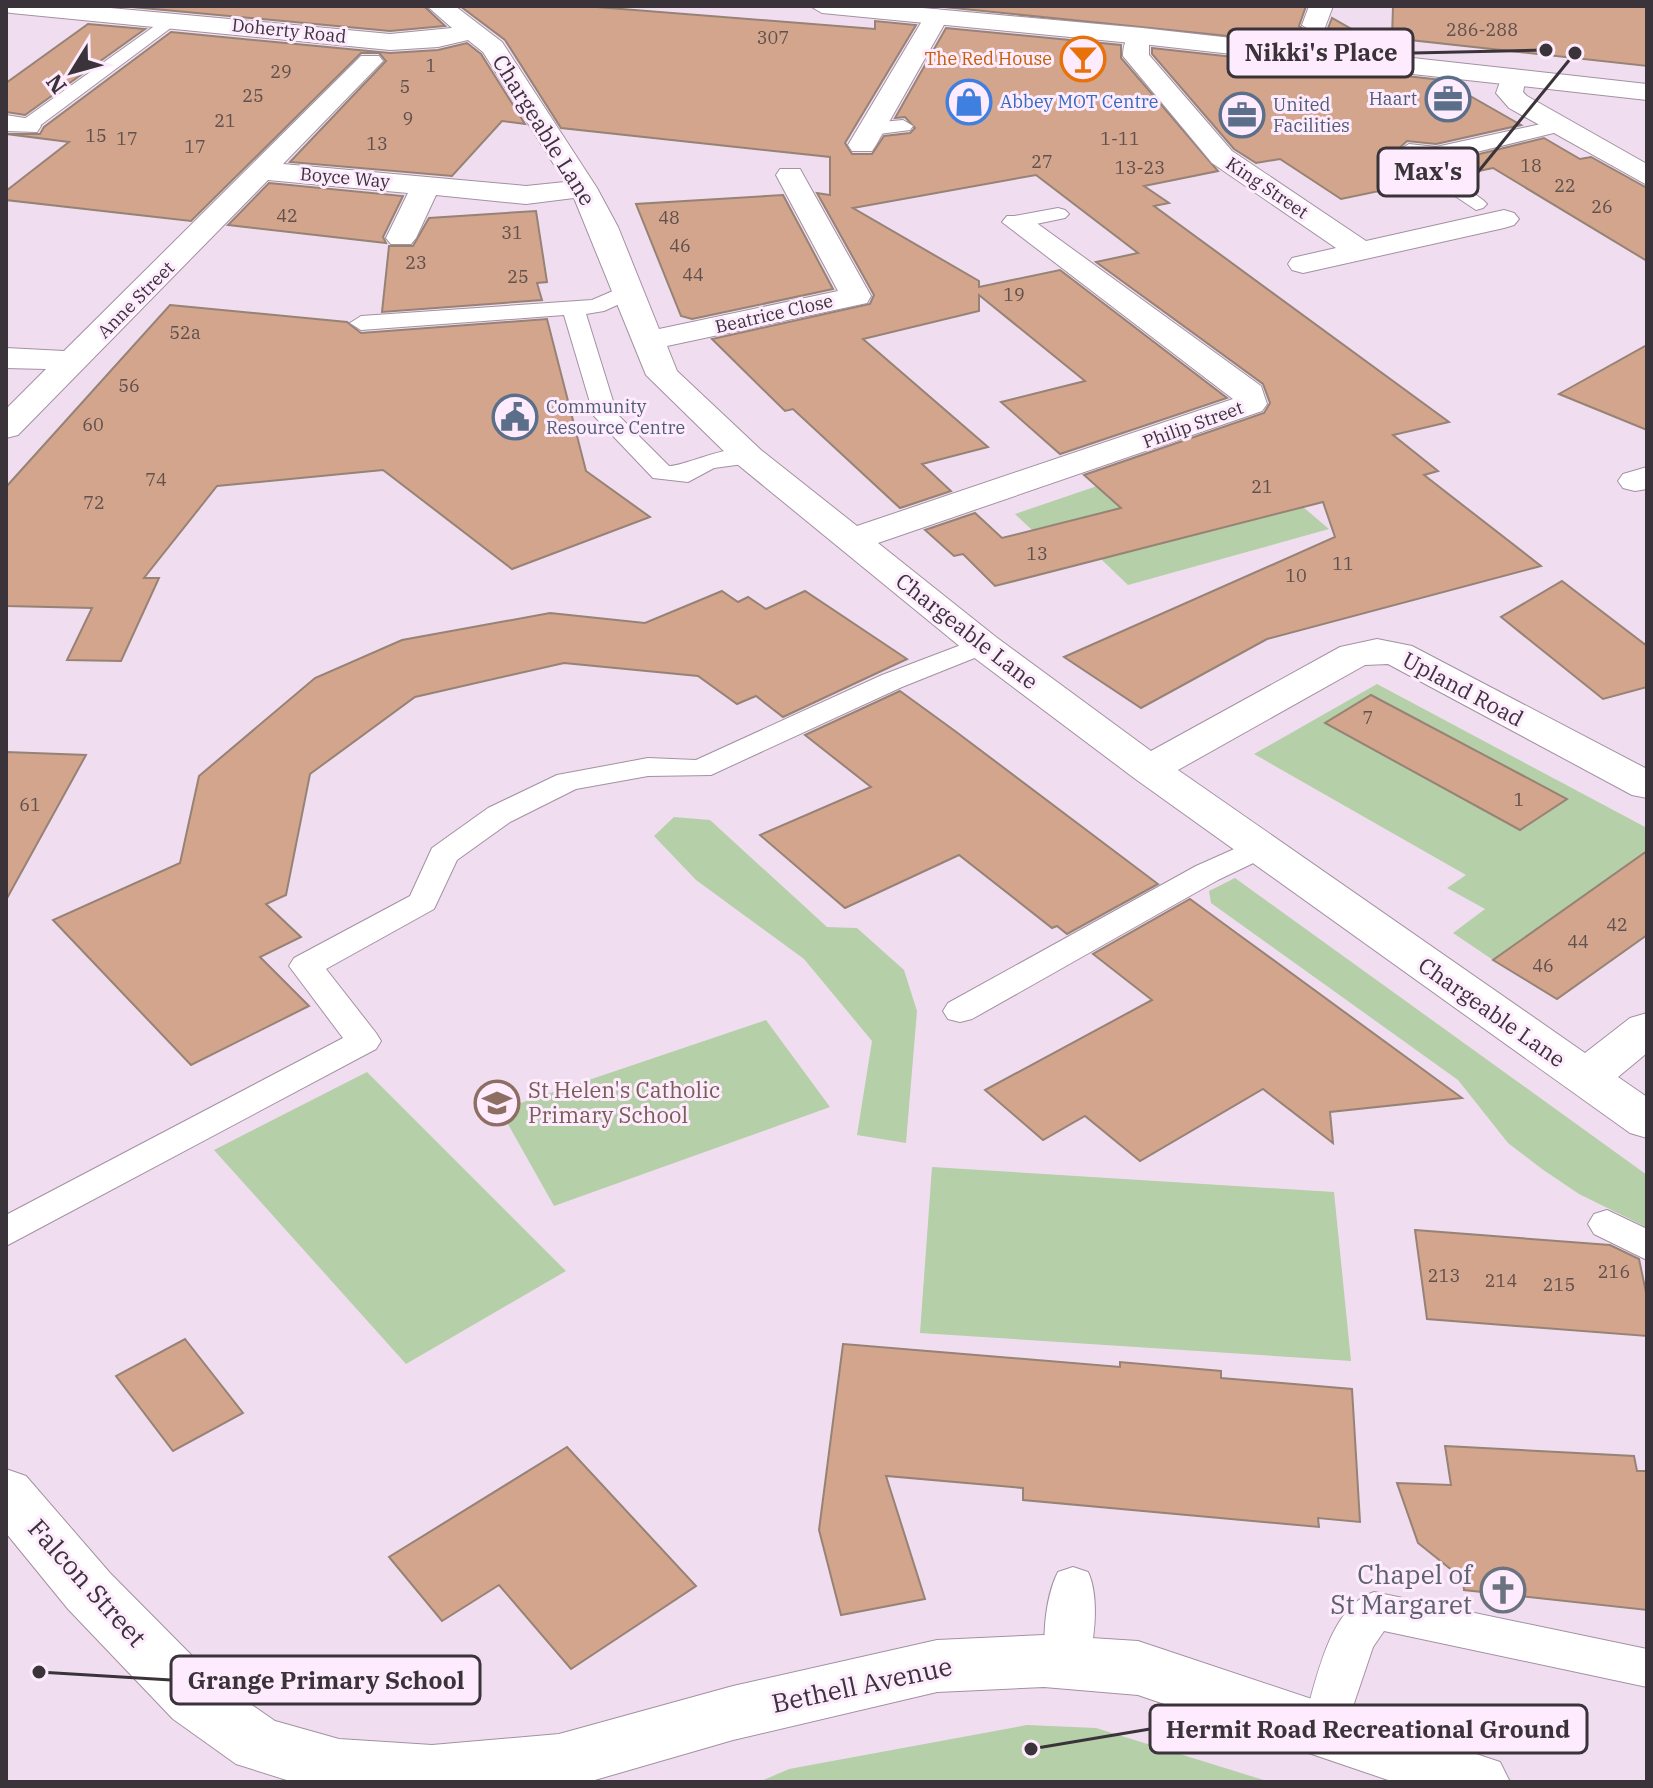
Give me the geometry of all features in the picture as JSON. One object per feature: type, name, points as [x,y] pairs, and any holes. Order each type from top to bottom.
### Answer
[{"type":"street","name":"Doherty Road","points":[[11,6],[179,13],[390,42],[438,39],[470,32]]},
{"type":"street","name":"Chargeable Lane","points":[[439,6],[493,47],[583,188],[651,340],[662,375],[749,457],[982,645],[1149,769],[1647,1121]]},
{"type":"street","points":[[822,6],[1142,36],[1647,92]]},
{"type":"street","points":[[866,137],[937,16]]},
{"type":"street","name":"King Street","points":[[1142,36],[1136,45],[1136,56],[1222,157],[1361,251]]},
{"type":"street","name":"Doherty Road","points":[[264,171],[370,61]]},
{"type":"street","points":[[1513,77],[1509,93],[1559,126],[1647,176]]},
{"type":"street","name":"Boyce Way","points":[[264,171],[526,195],[583,188]]},
{"type":"street","name":"Anne Street","points":[[6,428],[264,171]]},
{"type":"street","name":"Beatrice Close","points":[[651,340],[856,296],[790,175]]},
{"type":"street","name":"Boyce Way","points":[[401,238],[426,186]]},
{"type":"street","points":[[1303,264],[1504,219]]},
{"type":"street","name":"Philip Street","points":[[852,540],[1250,404],[1249,393],[1017,222]]},
{"type":"street","points":[[6,358],[75,361]]},
{"type":"street","name":"Upland Road","points":[[1149,769],[1354,655],[1377,651],[1398,654],[1647,786]]},
{"type":"street","points":[[1586,1077],[1647,1029]]},
{"type":"street","name":"Falcon Street","points":[[6,1492],[89,1591],[195,1700],[258,1744],[339,1767],[380,1770]]},
{"type":"street","name":"Bethell Avenue","points":[[380,1770],[432,1774],[559,1762],[733,1713],[937,1666],[1067,1662],[1138,1668],[1325,1728],[1478,1782]]},
{"type":"lane","points":[[16,124],[179,13]]},
{"type":"lane","points":[[866,137],[903,126]]},
{"type":"lane","points":[[1476,204],[1417,162],[1436,153],[1559,126]]},
{"type":"lane","points":[[1409,150],[1436,153]]},
{"type":"lane","points":[[1017,222],[1058,214]]},
{"type":"lane","points":[[361,323],[596,306],[629,291]]},
{"type":"lane","points":[[573,308],[606,416],[662,473],[688,474],[708,461],[749,457]]},
{"type":"lane","points":[[6,1232],[364,1041],[306,966],[423,902],[443,855],[499,815],[568,781],[648,767],[700,769],[892,681],[982,645]]},
{"type":"lane","points":[[960,1011],[1207,873],[1259,848]]},
{"type":"lane","points":[[1607,1224],[1647,1246]]},
{"type":"lane","points":[[1067,1662],[1073,1585]]},
{"type":"lane","points":[[1325,1728],[1353,1639],[1374,1610],[1647,1668]]},
{"type":"green space","points":[[1226,442],[1121,508],[1032,530],[1015,514]]},
{"type":"green space","points":[[1296,501],[1329,529],[1128,585],[1101,559]]},
{"type":"green space","points":[[1377,684],[1647,828],[1647,851],[1493,960],[1453,933],[1485,909],[1447,888],[1466,875],[1254,754]],"holes":[[[1371,695],[1566,799],[1521,830],[1325,723]]]},
{"type":"green space","points":[[674,817],[710,820],[827,927],[857,928],[904,970],[917,1011],[906,1143],[857,1135],[872,1041],[804,959],[696,880],[654,836]]},
{"type":"green space","points":[[1235,878],[1647,1175],[1647,1232],[1644,1226],[1579,1194],[1542,1169],[1508,1143],[1458,1080],[1211,903],[1209,891]]},
{"type":"green space","points":[[766,1020],[830,1107],[554,1206],[500,1110]]},
{"type":"green space","points":[[367,1072],[566,1271],[406,1364],[214,1150]]},
{"type":"green space","points":[[932,1167],[1334,1192],[1351,1361],[920,1333]]},
{"type":"green space","points":[[1027,1725],[1096,1728],[1270,1782],[759,1782],[789,1769]]},
{"type":"building","points":[[121,6],[424,6],[445,26],[390,31]]},
{"type":"building","points":[[460,6],[584,6],[875,29],[875,21],[916,25],[845,143],[852,154],[872,154],[884,136],[910,133],[915,128],[905,117],[895,118],[946,28],[1121,45],[1121,58],[1218,171],[1144,186],[1169,203],[1154,206],[1449,422],[1393,435],[1438,471],[1424,475],[1541,566],[1267,639],[1141,708],[1064,657],[1335,537],[1323,502],[995,586],[963,554],[954,556],[925,530],[975,513],[1002,538],[1121,508],[1084,475],[1264,413],[1270,403],[1263,384],[1096,262],[1138,253],[1036,175],[853,208],[979,281],[979,287],[1060,270],[1227,398],[1060,454],[1001,402],[1085,381],[979,295],[979,311],[863,339],[988,447],[922,464],[951,491],[900,508],[793,409],[785,411],[712,339],[870,304],[874,295],[817,193],[830,195],[830,157],[561,128],[505,40]]},
{"type":"building","points":[[934,6],[1306,6],[1299,26],[1313,36],[1327,31],[1332,18],[1394,53]]},
{"type":"building","points":[[1393,6],[1647,6],[1647,66],[1392,38]]},
{"type":"building","points":[[88,24],[145,29],[25,115],[6,112],[6,83]]},
{"type":"building","points":[[171,32],[390,53],[438,50],[467,43],[481,54],[525,124],[502,121],[452,176],[290,162],[386,61],[379,53],[361,53],[191,221],[6,200],[6,191],[69,142],[6,134],[40,134],[44,127]]},
{"type":"building","points":[[1152,48],[1442,80],[1521,125],[1436,144],[1407,141],[1396,151],[1407,157],[1404,162],[1408,168],[1427,181],[1341,199],[1280,159],[1256,163],[1234,149],[1152,54]]},
{"type":"building","points":[[1544,138],[1580,159],[1591,157],[1647,188],[1647,261],[1493,168],[1455,176],[1439,164]]},
{"type":"building","points":[[269,183],[403,196],[383,237],[386,243],[228,225]]},
{"type":"building","points":[[783,195],[833,289],[692,319],[681,316],[636,204]]},
{"type":"building","points":[[536,211],[547,282],[537,283],[542,300],[382,312],[389,246],[413,246],[429,218]]},
{"type":"building","points":[[170,305],[347,322],[361,333],[547,319],[586,471],[650,517],[512,569],[383,470],[217,486],[144,578],[159,578],[121,661],[67,660],[92,608],[6,606],[6,487]]},
{"type":"building","points":[[1647,345],[1647,430],[1559,394]]},
{"type":"building","points":[[1562,581],[1647,646],[1647,687],[1603,699],[1501,617]]},
{"type":"building","points":[[722,591],[738,602],[748,597],[766,609],[805,591],[907,659],[783,717],[756,696],[737,704],[698,676],[564,663],[415,697],[310,774],[286,895],[266,904],[301,937],[260,957],[309,1006],[191,1065],[53,920],[180,863],[199,776],[315,678],[402,640],[550,613],[645,623]]},
{"type":"building","points":[[900,691],[1158,884],[1067,934],[1057,926],[1052,928],[959,855],[845,908],[760,835],[871,787],[805,735]]},
{"type":"building","points":[[1371,695],[1567,799],[1520,830],[1325,723]]},
{"type":"building","points":[[6,752],[86,755],[6,900]]},
{"type":"building","points":[[1647,851],[1647,935],[1557,999],[1493,960]]},
{"type":"building","points":[[1190,899],[1462,1098],[1330,1112],[1333,1143],[1263,1089],[1140,1161],[1085,1116],[1043,1140],[985,1090],[1152,1000],[1093,954]]},
{"type":"building","points":[[1415,1230],[1610,1245],[1639,1259],[1647,1297],[1647,1336],[1427,1319]]},
{"type":"building","points":[[185,1339],[243,1413],[173,1451],[116,1376]]},
{"type":"building","points":[[843,1344],[1120,1367],[1120,1362],[1221,1371],[1221,1378],[1352,1389],[1360,1522],[1318,1518],[1319,1527],[1023,1500],[1023,1488],[886,1476],[925,1599],[841,1615],[819,1530]]},
{"type":"building","points":[[1445,1446],[1634,1456],[1637,1471],[1647,1471],[1647,1610],[1464,1590],[1463,1579],[1418,1543],[1397,1483],[1451,1485]]},
{"type":"building","points":[[567,1447],[696,1586],[571,1669],[499,1585],[442,1621],[389,1557]]},
{"type":"place","name":"Nikki's Place","points":[[1546,50]]},
{"type":"place","name":"Max's","points":[[1575,53]]},
{"type":"place","name":"The Red House","points":[[1083,59]]},
{"type":"place","name":"Haart","points":[[1448,99]]},
{"type":"place","name":"Abbey MOT Centre","points":[[969,102]]},
{"type":"place","name":"United Facilities","points":[[1242,115]]},
{"type":"place","name":"Community Resource Centre","points":[[515,417]]},
{"type":"place","name":"St Helen's Catholic Primary School","points":[[497,1103]]},
{"type":"place","name":"Chapel of St Margaret","points":[[1503,1590]]},
{"type":"place","name":"Grange Primary School","points":[[39,1672]]},
{"type":"place","name":"Hermit Road Recreational Ground","points":[[1031,1749]]}]
